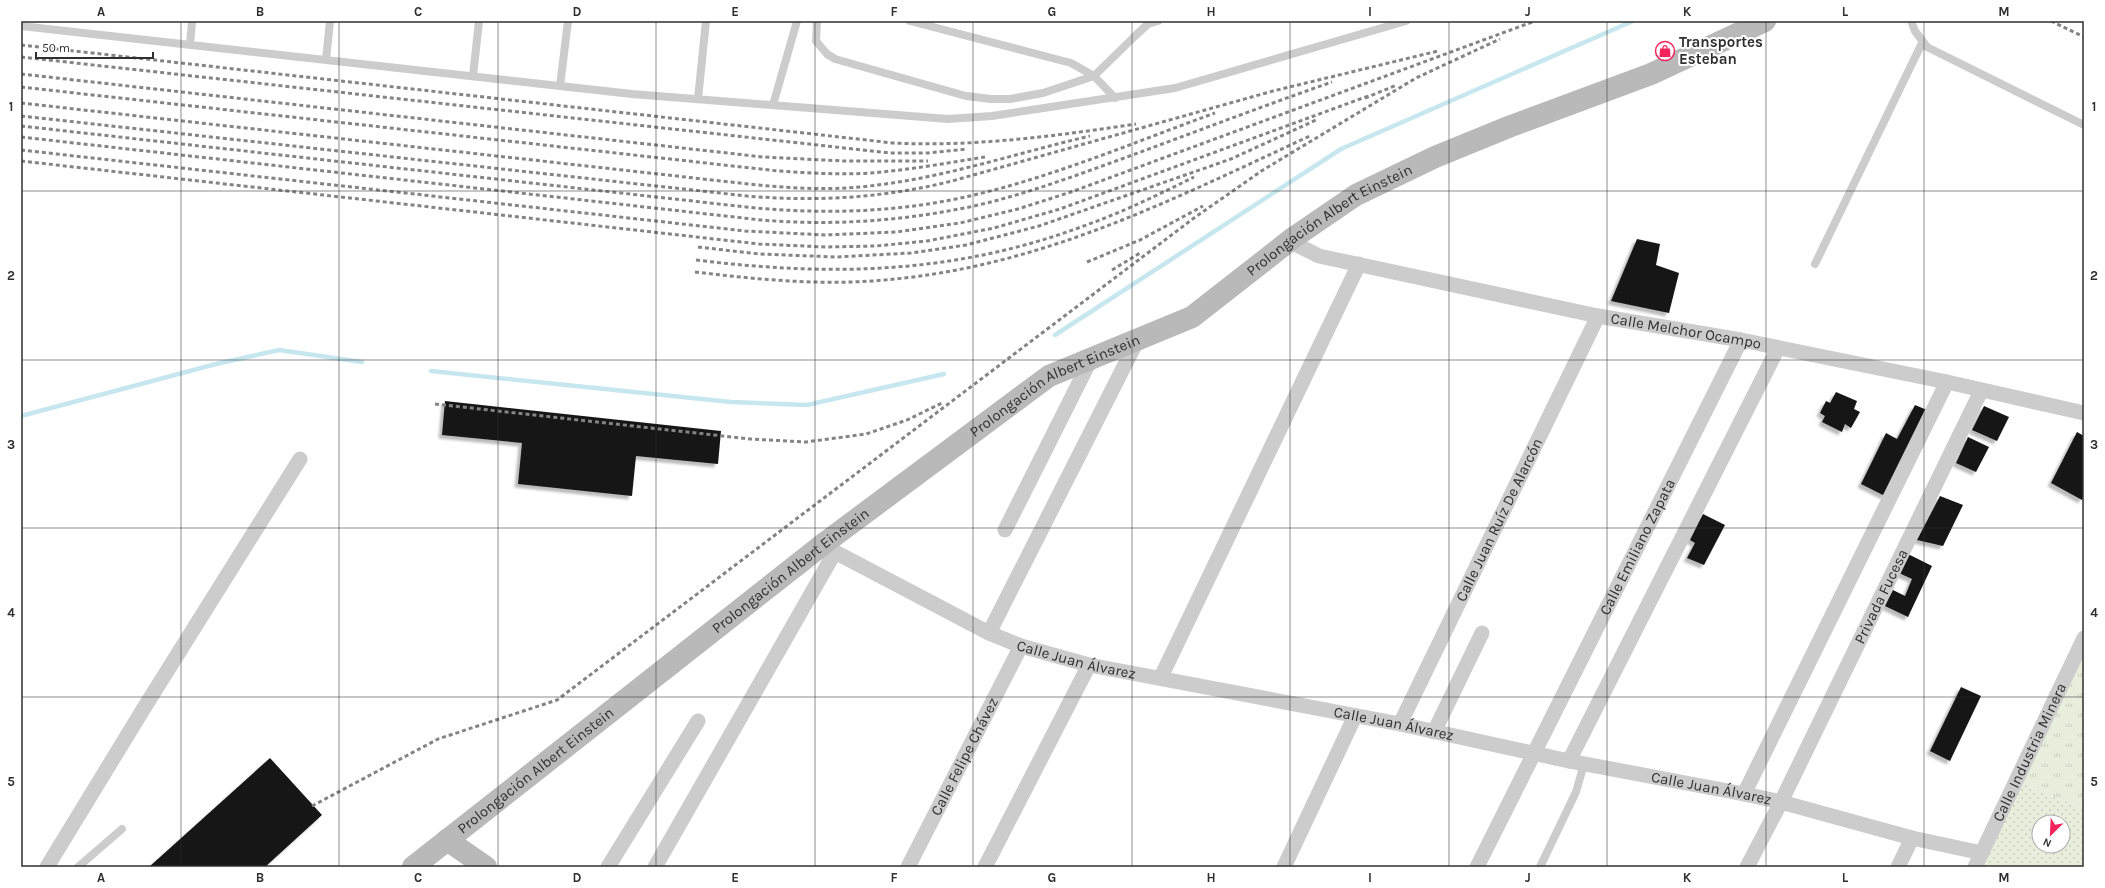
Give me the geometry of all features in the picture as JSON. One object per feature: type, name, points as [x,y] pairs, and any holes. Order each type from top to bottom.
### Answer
[{"type":"main road","name":"Prolongación Albert Einstein","points":[[413,867],[830,547],[1049,376],[1192,317],[1293,238],[1356,195],[1435,157],[1511,126],[1651,74],[1765,21]]},
{"type":"main road","points":[[447,840],[486,867]]},
{"type":"street","name":"Calle Melchor Ocampo","points":[[1293,238],[1299,246],[1310,253],[1598,316],[1741,340],[1947,382],[1981,391],[2084,413]]},
{"type":"street","points":[[1161,677],[1360,264]]},
{"type":"street","name":"Calle Juan Ruíz De Alarcón","points":[[1400,724],[1598,316]]},
{"type":"street","points":[[989,633],[1138,339]]},
{"type":"street","name":"Calle Emiliano Zapata","points":[[1477,867],[1741,340]]},
{"type":"street","points":[[1569,762],[1778,348]]},
{"type":"street","points":[[1005,530],[1092,357]]},
{"type":"street","points":[[1744,794],[1947,382]]},
{"type":"street","name":"Privada Fucesa","points":[[1747,867],[1781,802],[1981,391]]},
{"type":"street","points":[[47,867],[144,708],[300,459]]},
{"type":"street","points":[[655,867],[830,547]]},
{"type":"street","name":"Calle Juan Álvarez","points":[[830,547],[989,633],[1020,646],[1089,665],[1161,677],[1400,724],[1535,753],[1569,762],[1744,794],[1781,802],[1912,838],[1982,853]]},
{"type":"street","points":[[1434,732],[1482,633]]},
{"type":"street","name":"Calle Industria Minera","points":[[1975,867],[2084,638]]},
{"type":"street","name":"Calle Felipe Chávez","points":[[908,867],[1020,646]]},
{"type":"street","points":[[985,867],[1089,665]]},
{"type":"street","points":[[1284,867],[1355,716]]},
{"type":"street","points":[[608,867],[698,721]]},
{"type":"street","points":[[1898,867],[1912,838]]},
{"type":"lane","points":[[190,45],[192,21]]},
{"type":"lane","points":[[326,60],[330,21]]},
{"type":"lane","points":[[473,76],[479,21]]},
{"type":"lane","points":[[560,86],[568,21]]},
{"type":"lane","points":[[698,99],[706,21]]},
{"type":"lane","points":[[773,106],[797,21]]},
{"type":"lane","points":[[818,21],[816,41],[826,54],[835,59],[966,96],[991,99],[1010,99],[1043,93],[1094,76],[1145,22],[1158,21]]},
{"type":"lane","points":[[910,21],[1063,60],[1094,76],[1115,98]]},
{"type":"lane","points":[[25,25],[560,86],[773,106],[948,118],[992,116],[1175,88],[1406,21]]},
{"type":"lane","points":[[1911,21],[1922,43],[1932,50],[2084,125]]},
{"type":"lane","points":[[1815,264],[1922,43]]},
{"type":"lane","points":[[1540,867],[1576,792],[1584,764]]},
{"type":"lane","points":[[78,867],[122,829]]},
{"type":"green space","points":[[2084,652],[2084,809],[2019,782]]},
{"type":"green space","points":[[2019,782],[2084,809],[2084,867],[1977,867]]},
{"type":"building","points":[[1637,239],[1660,244],[1656,265],[1679,273],[1669,313],[1611,301]]},
{"type":"building","points":[[1836,392],[1857,401],[1854,409],[1860,412],[1851,428],[1845,424],[1842,432],[1822,422],[1825,416],[1820,413],[1826,401],[1830,403]]},
{"type":"building","points":[[445,401],[721,431],[718,464],[636,456],[632,496],[518,484],[522,443],[442,435]]},
{"type":"building","points":[[1915,405],[1927,410],[1885,496],[1861,484],[1886,433],[1897,439]]},
{"type":"building","points":[[1984,406],[2009,417],[1997,441],[1972,430]]},
{"type":"building","points":[[2077,432],[2084,436],[2084,495],[2082,500],[2051,483]]},
{"type":"building","points":[[1968,437],[1989,447],[1976,472],[1956,463]]},
{"type":"building","points":[[1940,496],[1963,505],[1943,546],[1917,540]]},
{"type":"building","points":[[1703,514],[1725,525],[1704,565],[1687,558],[1695,543],[1690,540]]},
{"type":"building","points":[[1908,554],[1932,566],[1908,617],[1885,606],[1893,590],[1905,596],[1912,579],[1899,573]]},
{"type":"building","points":[[1961,687],[1981,696],[1950,761],[1930,751]]},
{"type":"building","points":[[270,758],[322,815],[265,867],[149,867]]},
{"type":"waterway","points":[[1055,335],[1341,149],[1633,21]]},
{"type":"waterway","points":[[21,416],[216,364],[279,350],[362,362]]},
{"type":"waterway","points":[[431,371],[731,402],[807,405],[944,374]]},
{"type":"railway","points":[[21,150],[745,231],[825,235],[896,232],[960,223],[1018,209],[1071,192],[1535,21]]},
{"type":"railway","points":[[2051,21],[2084,37]]},
{"type":"railway","points":[[312,806],[438,739],[557,700],[1194,218],[1263,170],[1416,78],[1500,39]]},
{"type":"railway","points":[[21,45],[893,143],[924,144],[1015,140],[1136,124]]},
{"type":"railway","points":[[21,116],[747,196],[799,199],[850,197],[876,195],[927,187],[952,181],[1273,91],[1438,51]]},
{"type":"railway","points":[[21,57],[890,153],[928,153],[967,149]]},
{"type":"railway","points":[[21,74],[763,157],[843,161],[928,161]]},
{"type":"railway","points":[[21,137],[761,220],[788,222],[868,221],[895,219],[948,211],[1013,196],[1089,171],[1332,82]]},
{"type":"railway","points":[[1365,98],[1397,85]]},
{"type":"railway","points":[[21,87],[778,171],[859,174],[885,172],[985,157]]},
{"type":"railway","points":[[21,161],[759,244],[826,247],[876,246],[927,241],[994,228],[1060,209],[1371,95]]},
{"type":"railway","points":[[21,103],[748,184],[808,188],[854,188],[925,177],[1090,136]]},
{"type":"railway","points":[[21,126],[746,207],[798,211],[849,211],[900,208],[951,200],[1019,183],[1052,173],[1215,113]]},
{"type":"railway","points":[[698,247],[759,254],[837,257],[911,253],[966,245],[1039,226],[1231,159],[1316,120]]},
{"type":"railway","points":[[695,272],[784,281],[850,282],[932,274],[989,263],[1045,248],[1152,208],[1312,135]]},
{"type":"railway","points":[[696,260],[797,269],[895,267],[943,262],[992,253],[1040,241],[1116,214],[1194,177]]},
{"type":"railway","points":[[1087,262],[1140,240],[1203,206]]},
{"type":"railway","points":[[1112,270],[1140,253]]},
{"type":"railway","points":[[435,404],[750,439],[806,442],[866,434],[907,420],[944,402]]},
{"type":"place","name":"Transportes Esteban","points":[[1665,51]]}]
